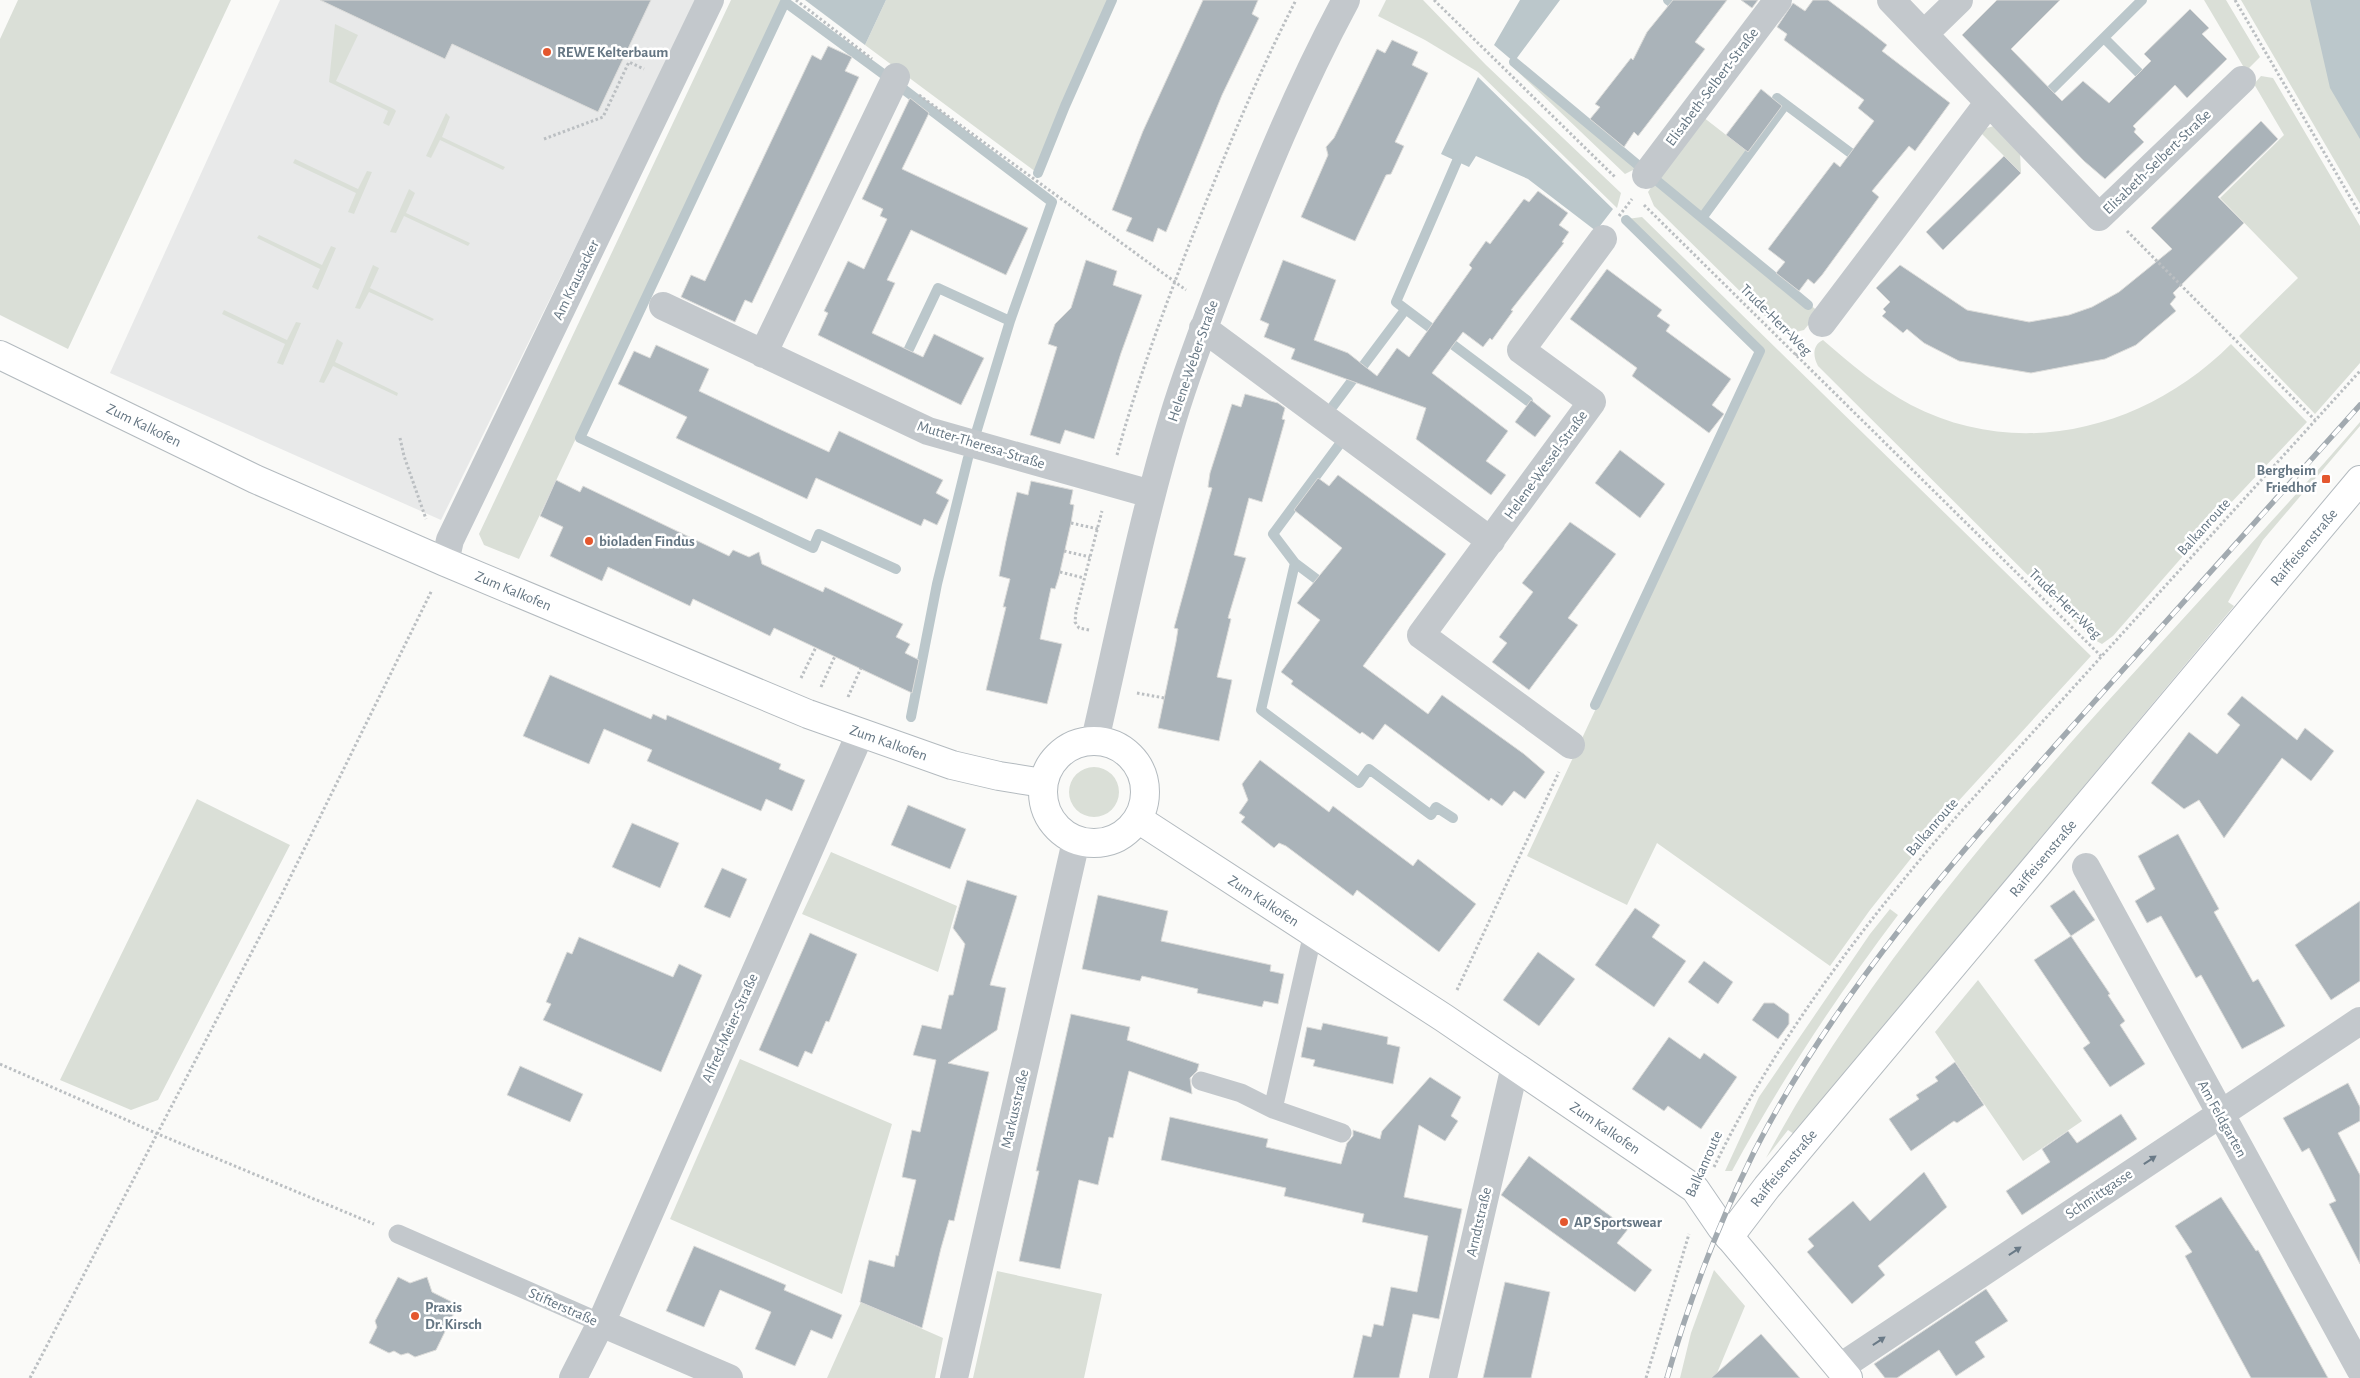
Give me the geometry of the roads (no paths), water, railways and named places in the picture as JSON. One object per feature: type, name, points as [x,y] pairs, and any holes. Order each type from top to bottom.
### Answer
[{"type":"street","name":"Am Krausacker","points":[[445,562],[450,540],[710,0]]},
{"type":"street","name":"Helene-Weber-Straße","points":[[1095,740],[1151,494],[1173,416],[1207,318],[1270,158],[1293,106],[1346,0]]},
{"type":"street","name":"Elisabeth-Selbert-Straße","points":[[1646,174],[1778,0]]},
{"type":"street","name":"Elisabeth-Selbert-Straße","points":[[1891,0],[2100,217],[2242,80]]},
{"type":"street","points":[[1924,34],[1959,0]]},
{"type":"street","points":[[763,354],[896,77]]},
{"type":"street","points":[[1822,323],[1989,102]]},
{"type":"street","name":"Helene-Wessel-Straße","points":[[1571,745],[1421,635],[1592,402],[1520,350],[1603,239]]},
{"type":"street","name":"Mutter-Theresa-Straße","points":[[663,306],[928,431],[1151,494]]},
{"type":"street","points":[[1207,318],[1491,541]]},
{"type":"street","name":"Zum Kalkofen","points":[[0,355],[255,479],[445,562],[789,704],[808,714],[952,765],[1043,783]]},
{"type":"street","name":"Raiffeisenstraße","points":[[1729,1237],[1768,1187],[2360,480]]},
{"type":"street","name":"Alfred-Meier-Straße","points":[[573,1378],[601,1323],[860,734]]},
{"type":"street","points":[[1095,740],[1112,743],[1128,753],[1140,767],[1145,784],[1145,802],[1138,819],[1126,832],[1111,841],[1093,844],[1076,841],[1060,831],[1049,818],[1043,800],[1043,783],[1049,765],[1061,752],[1077,743],[1095,740]]},
{"type":"street","name":"Zum Kalkofen","points":[[1138,819],[1444,1018],[1695,1189],[1729,1237],[1843,1373]]},
{"type":"street","name":"Markusstraße","points":[[954,1378],[1076,841]]},
{"type":"street","name":"Am Feldgarten","points":[[2086,867],[2219,1114],[2360,1369]]},
{"type":"street","name":"Schmittgasse","points":[[1843,1373],[2219,1114],[2360,1021]]},
{"type":"street","name":"Arndtstraße","points":[[1443,1378],[1515,1066]]},
{"type":"street","name":"Stifterstraße","points":[[601,1323],[729,1378]]},
{"type":"lane","name":"Zum Kalkofen","points":[[1273,1109],[1313,933]]},
{"type":"lane","points":[[1201,1081],[1241,1092],[1273,1109],[1342,1132]]},
{"type":"lane","name":"Stifterstraße","points":[[398,1234],[601,1323]]},
{"type":"waterway","points":[[1038,173],[1065,106],[1112,0]]},
{"type":"waterway","points":[[1668,0],[1682,10]]},
{"type":"waterway","points":[[2052,89],[2142,0]]},
{"type":"waterway","points":[[886,76],[785,2],[580,438],[813,548],[819,534],[896,569]]},
{"type":"waterway","points":[[2104,38],[2148,82]]},
{"type":"waterway","points":[[1514,62],[1639,166]]},
{"type":"waterway","points":[[898,85],[1052,202],[1010,321],[976,433]]},
{"type":"waterway","points":[[1777,98],[1860,160]]},
{"type":"waterway","points":[[1702,218],[1785,105]]},
{"type":"waterway","points":[[1457,161],[1396,302],[1528,401]]},
{"type":"waterway","points":[[1656,180],[1808,305]]},
{"type":"waterway","points":[[1595,705],[1760,351],[1626,220]]},
{"type":"waterway","points":[[909,349],[938,288],[1010,321]]},
{"type":"waterway","points":[[1333,406],[1405,310]]},
{"type":"waterway","points":[[1327,587],[1295,563],[1273,534],[1339,445]]},
{"type":"waterway","points":[[911,717],[937,584],[968,458]]},
{"type":"waterway","points":[[1295,563],[1261,710],[1359,783],[1369,769],[1431,815],[1436,807],[1453,818]]},
{"type":"railway","points":[[1667,1378],[1705,1263],[1728,1207],[1754,1152],[1786,1093],[1822,1036],[1861,981],[1944,874],[1988,822],[2360,405]]},
{"type":"place","name":"REWE Kelterbaum","points":[[547,52]]},
{"type":"place","name":"Bergheim Friedhof","points":[[2326,479]]},
{"type":"place","name":"bioladen Findus","points":[[589,541]]},
{"type":"place","name":"AP Sportswear","points":[[1564,1222]]},
{"type":"place","name":"Praxis Dr. Kirsch","points":[[415,1316]]}]
